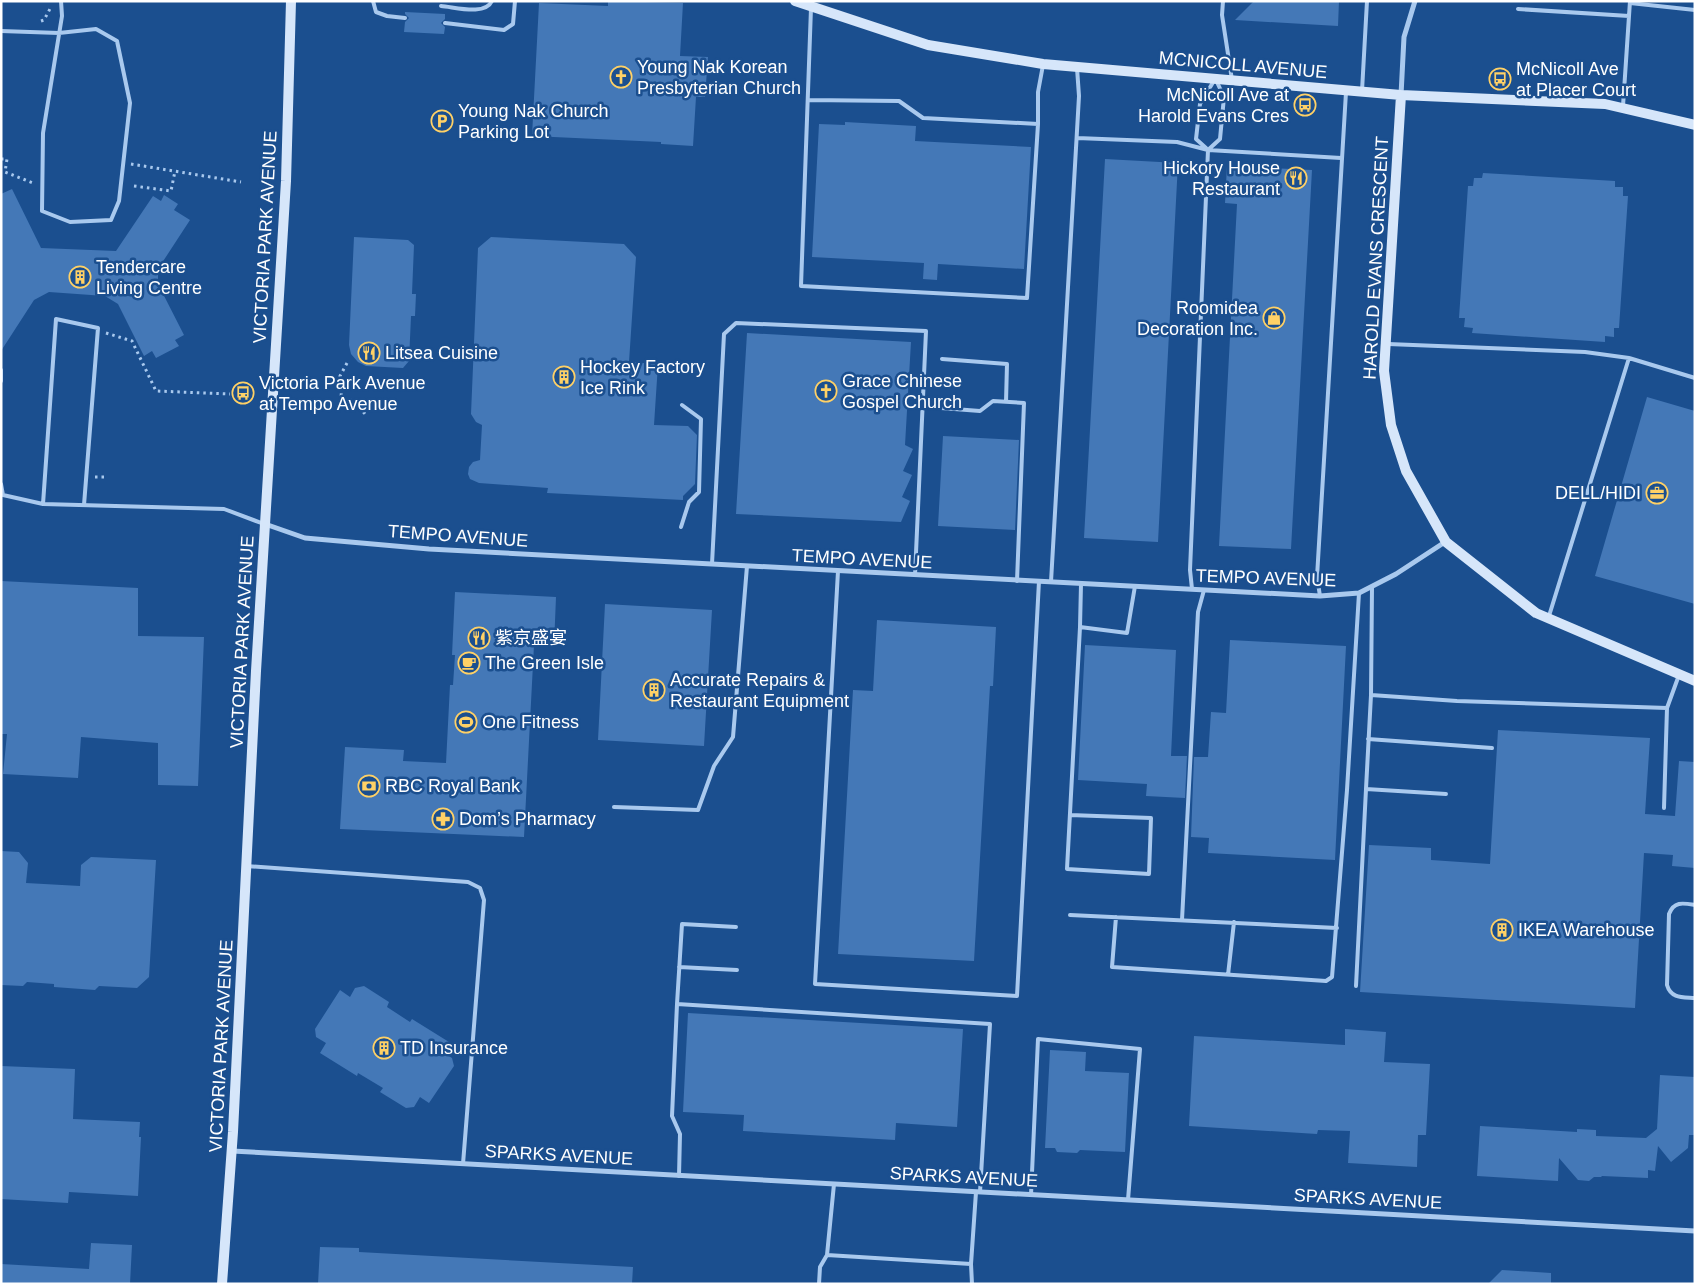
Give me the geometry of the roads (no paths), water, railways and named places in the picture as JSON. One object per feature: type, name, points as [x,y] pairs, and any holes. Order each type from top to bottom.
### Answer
[{"type":"street","name":"VICTORIA PARK AVENUE","points":[[222,1284],[231,1151],[256,671],[286,181],[291,1]]},
{"type":"street","name":"MCNICOLL AVENUE","points":[[795,1],[811,8],[928,45],[1043,64],[1401,94],[1605,104],[1695,125]]},
{"type":"street","points":[[1401,94],[1404,37],[1415,1]]},
{"type":"street","name":"HAROLD EVANS CRESCENT","points":[[1401,94],[1384,371],[1392,425],[1406,471],[1446,542],[1536,613],[1695,681]]},
{"type":"street","name":"TEMPO AVENUE","points":[[265,524],[305,538],[429,549],[1320,596],[1359,593],[1396,574],[1446,542]]},
{"type":"street","name":"SPARKS AVENUE","points":[[231,1151],[1695,1230]]},
{"type":"lane","points":[[1,31],[59,33],[96,29],[117,41],[130,103],[120,201],[111,220],[70,222],[42,210],[42,133],[59,33],[62,16],[61,1]]},
{"type":"lane","points":[[373,1],[376,12],[387,16],[405,18]]},
{"type":"lane","points":[[441,6],[480,10],[490,6],[492,1]]},
{"type":"lane","points":[[445,23],[504,30],[513,24],[515,1]]},
{"type":"lane","points":[[1223,1],[1222,15],[1232,80]]},
{"type":"lane","points":[[1362,91],[1367,1]]},
{"type":"lane","points":[[1623,108],[1630,2],[1695,10]]},
{"type":"lane","points":[[811,8],[801,286],[1027,298],[1038,124],[1038,92],[1043,64]]},
{"type":"lane","points":[[1518,9],[1629,16]]},
{"type":"lane","points":[[1051,582],[1077,138],[1079,96],[1077,67]]},
{"type":"lane","points":[[1208,150],[1196,139],[1200,104],[1216,78]]},
{"type":"lane","points":[[1192,589],[1190,570],[1208,150],[1220,139],[1224,97],[1216,78]]},
{"type":"lane","points":[[1320,596],[1318,577],[1346,89]]},
{"type":"lane","points":[[808,100],[899,101],[923,118],[1038,124]]},
{"type":"lane","points":[[1077,138],[1177,142],[1208,150],[1341,158]]},
{"type":"lane","points":[[43,504],[56,319],[98,328],[84,505]]},
{"type":"lane","points":[[712,564],[724,334],[736,323],[926,331],[915,575]]},
{"type":"lane","points":[[1385,344],[1585,352],[1628,358],[1695,378]]},
{"type":"lane","points":[[1548,618],[1628,358]]},
{"type":"lane","points":[[942,359],[1007,364],[1006,402]]},
{"type":"lane","points":[[1,370],[1,381]]},
{"type":"lane","points":[[941,408],[980,410],[993,400],[1024,403],[1017,581]]},
{"type":"lane","points":[[680,527],[689,502],[699,492],[702,429],[701,419],[682,405]]},
{"type":"lane","points":[[1,484],[3,495],[43,504],[224,509],[265,524]]},
{"type":"lane","points":[[614,807],[698,810],[714,766],[733,737],[748,566]]},
{"type":"lane","points":[[838,571],[815,984],[1017,996],[1040,581]]},
{"type":"lane","points":[[1070,815],[1152,818],[1149,874],[1067,869],[1081,584]]},
{"type":"lane","points":[[1080,627],[1127,633],[1135,586]]},
{"type":"lane","points":[[1356,986],[1370,695],[1373,615],[1372,587]]},
{"type":"lane","points":[[1182,920],[1198,612],[1204,590]]},
{"type":"lane","points":[[1116,917],[1112,967],[1326,982],[1332,977],[1347,790],[1359,593]]},
{"type":"lane","points":[[1664,808],[1667,708],[1679,675]]},
{"type":"lane","points":[[1370,695],[1456,701],[1667,708]]},
{"type":"lane","points":[[1368,739],[1492,748]]},
{"type":"lane","points":[[1366,789],[1446,794]]},
{"type":"lane","points":[[246,866],[468,882],[480,888],[484,900],[462,1164]]},
{"type":"lane","points":[[1695,905],[1676,904],[1669,914],[1667,985],[1669,991],[1676,997],[1695,998]]},
{"type":"lane","points":[[1070,915],[1337,928]]},
{"type":"lane","points":[[1228,975],[1234,922]]},
{"type":"lane","points":[[679,1176],[680,1134],[672,1116],[682,924],[736,928]]},
{"type":"lane","points":[[679,967],[737,970]]},
{"type":"lane","points":[[677,1004],[990,1024],[971,1264],[972,1284]]},
{"type":"lane","points":[[1031,1195],[1038,1039],[1140,1049],[1128,1200]]},
{"type":"lane","points":[[820,1284],[820,1267],[827,1255],[834,1184]]},
{"type":"lane","points":[[827,1255],[971,1264]]},
{"type":"place","name":"Young Nak Korean Presbyterian Church","points":[[621,77]]},
{"type":"place","name":"McNicoll Ave at Placer Court","points":[[1500,79]]},
{"type":"place","name":"McNicoll Ave at Harold Evans Cres","points":[[1305,105]]},
{"type":"place","name":"Young Nak Church Parking Lot","points":[[442,121]]},
{"type":"place","name":"Hickory House Restaurant","points":[[1296,178]]},
{"type":"place","name":"Tendercare Living Centre","points":[[80,277]]},
{"type":"place","name":"Roomidea Decoration Inc.","points":[[1274,318]]},
{"type":"place","name":"Litsea Cuisine","points":[[369,353]]},
{"type":"place","name":"Hockey Factory Ice Rink","points":[[564,377]]},
{"type":"place","name":"Grace Chinese Gospel Church","points":[[826,391]]},
{"type":"place","name":"Victoria Park Avenue at Tempo Avenue","points":[[243,393]]},
{"type":"place","name":"DELL/HIDI","points":[[1657,493]]},
{"type":"place","name":"紫京盛宴","points":[[479,638]]},
{"type":"place","name":"The Green Isle","points":[[469,663]]},
{"type":"place","name":"Accurate Repairs & Restaurant Equipment","points":[[654,690]]},
{"type":"place","name":"One Fitness","points":[[466,722]]},
{"type":"place","name":"RBC Royal Bank","points":[[369,786]]},
{"type":"place","name":"Dom’s Pharmacy","points":[[443,819]]},
{"type":"place","name":"IKEA Warehouse","points":[[1502,930]]},
{"type":"place","name":"TD Insurance","points":[[384,1048]]}]
